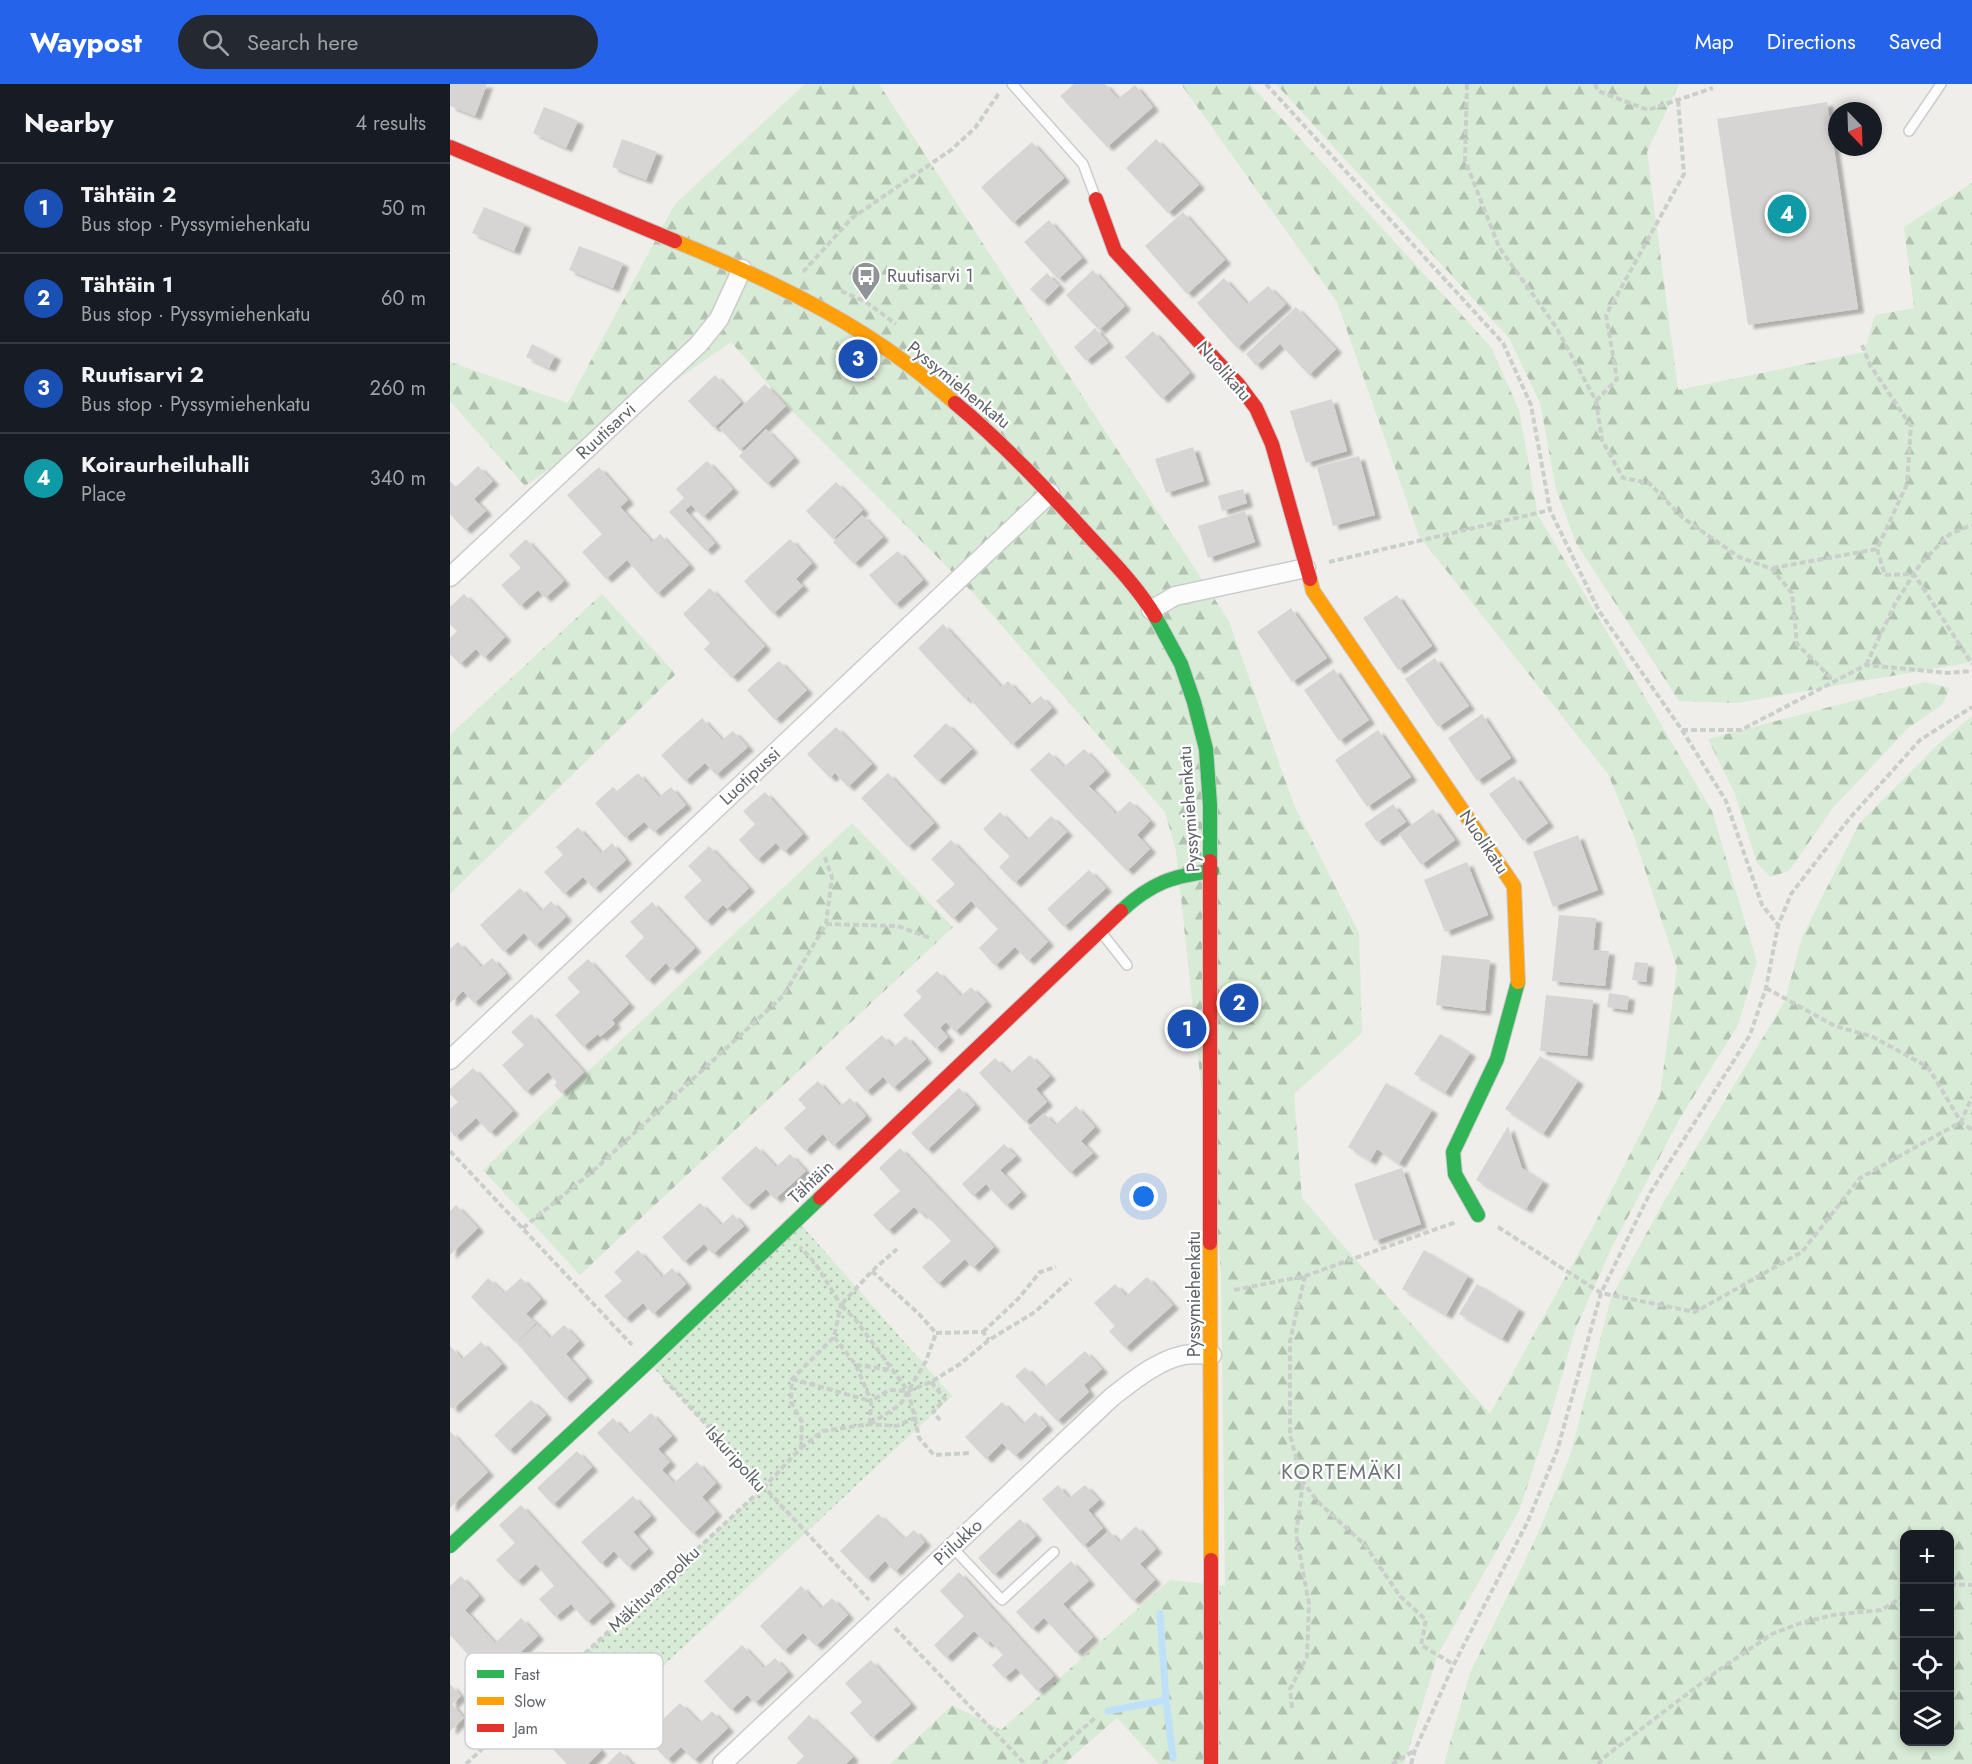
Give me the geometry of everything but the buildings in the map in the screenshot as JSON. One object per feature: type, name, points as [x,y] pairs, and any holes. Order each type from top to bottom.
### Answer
[{"type":"street","name":"Pyssymiehenkatu","points":[[450,147],[742,269],[791,292],[866,334],[918,372],[990,432],[1050,493],[1135,586],[1151,610],[1180,664],[1194,702],[1206,749],[1212,871],[1211,1764]]},
{"type":"street","name":"Nuolikatu","points":[[1096,199],[1115,250],[1238,384],[1256,408],[1272,444],[1313,591],[1514,886],[1520,978],[1497,1059],[1453,1152],[1455,1174],[1478,1215]]},
{"type":"street","name":"Ruutisarvi","points":[[450,577],[698,345],[719,319],[742,269]]},
{"type":"street","name":"Luotipussi","points":[[450,1060],[1050,493]]},
{"type":"street","points":[[1151,610],[1175,596],[1306,568]]},
{"type":"street","name":"Tähtäin","points":[[450,1546],[648,1362],[1138,896],[1165,879],[1212,871]]},
{"type":"street","name":"Piilukko","points":[[723,1764],[1112,1397],[1140,1375],[1161,1364],[1185,1355],[1212,1355]]},
{"type":"lane","points":[[1012,84],[1083,164],[1096,199]]},
{"type":"lane","points":[[1909,131],[1941,84]]},
{"type":"lane","points":[[1101,932],[1127,965]]},
{"type":"lane","points":[[953,1548],[1002,1600],[1054,1552]]},
{"type":"path","points":[[800,275],[852,218],[951,150],[975,128],[1005,84]]},
{"type":"path","points":[[1266,84],[1503,343],[1531,405],[1550,510],[1599,611],[1682,730],[1726,801],[1762,905],[1778,926]]},
{"type":"path","points":[[1467,84],[1464,160],[1499,246],[1556,327],[1596,402],[1602,440],[1623,478],[1649,483],[1683,518],[1738,557],[1772,569],[1877,549]]},
{"type":"path","points":[[1595,84],[1598,91],[1648,110],[1713,88]]},
{"type":"path","points":[[1596,402],[1617,379],[1606,315],[1684,174],[1678,100]]},
{"type":"path","points":[[1862,345],[1870,365],[1911,426],[1907,484],[1877,549],[1885,575],[1914,574]]},
{"type":"path","points":[[1306,568],[1550,510]]},
{"type":"path","points":[[1866,665],[1896,602],[1921,562],[1950,534],[1972,525]]},
{"type":"path","points":[[1772,569],[1792,593],[1797,644],[1834,682]]},
{"type":"path","points":[[1914,574],[1972,664]]},
{"type":"path","points":[[1682,730],[1741,730],[1866,665],[1948,673],[1972,671]]},
{"type":"path","points":[[1411,1764],[1415,1750],[1454,1664],[1527,1523],[1557,1451],[1601,1293],[1650,1194],[1750,1035],[1766,987],[1778,926],[1791,894],[1849,819],[1920,740],[1972,707]]},
{"type":"path","points":[[523,1228],[593,1171],[783,996],[826,924],[832,877],[824,855]]},
{"type":"path","points":[[826,924],[898,926],[930,938]]},
{"type":"path","points":[[1766,987],[1835,1026],[1873,1036],[1928,1067],[1961,1122],[1972,1130]]},
{"type":"path","points":[[1212,1294],[1305,1276],[1478,1215],[1601,1293],[1695,1312],[1802,1252],[1860,1178],[1961,1122],[1972,1097]]},
{"type":"path","name":"Iskuripolku","points":[[450,1151],[763,1488],[1025,1764]]},
{"type":"path","points":[[793,1239],[815,1263],[841,1305],[855,1319],[908,1391],[919,1438],[934,1455],[971,1453]]},
{"type":"path","points":[[801,1448],[802,1422],[791,1402],[792,1379],[834,1337],[841,1305],[872,1271],[897,1249]]},
{"type":"path","points":[[872,1271],[919,1314],[936,1333],[983,1332],[1018,1299],[1040,1272],[1056,1267]]},
{"type":"path","points":[[1305,1276],[1290,1341],[1290,1435],[1303,1482],[1319,1503],[1365,1545],[1400,1596],[1426,1620],[1421,1645],[1454,1664]]},
{"type":"path","points":[[792,1379],[871,1401],[889,1390],[908,1391],[931,1382],[960,1364],[989,1340],[1035,1312],[1071,1279]]},
{"type":"path","points":[[983,1332],[989,1340]]},
{"type":"path","points":[[870,1424],[900,1405],[926,1361],[936,1333]]},
{"type":"path","points":[[834,1337],[856,1365],[871,1401],[870,1424]]},
{"type":"path","points":[[856,1365],[893,1370]]},
{"type":"path","points":[[931,1382],[945,1399],[933,1412],[940,1420]]},
{"type":"path","points":[[870,1424],[896,1426],[915,1418]]},
{"type":"path","name":"Mäkituvanpolku","points":[[585,1653],[763,1488],[801,1448],[823,1431],[870,1424]]},
{"type":"path","points":[[1292,1708],[1290,1689],[1307,1657],[1309,1604],[1296,1534],[1303,1482]]},
{"type":"path","points":[[1954,1584],[1972,1586]]},
{"type":"path","points":[[1598,1764],[1716,1672],[1772,1635],[1801,1623],[1833,1615],[1881,1610],[1900,1599]]},
{"type":"path","points":[[1043,1764],[1097,1716]]},
{"type":"path","name":"Mäkituvanpolku","points":[[466,1764],[482,1749]]},
{"type":"path","points":[[1392,1764],[1415,1750]]},
{"type":"green space","points":[[805,84],[879,84],[1229,621],[1294,805],[1359,933],[1362,1033],[1294,1094],[1302,1198],[1490,1414],[1593,1227],[1660,1095],[1677,968],[1634,836],[1608,774],[1419,536],[1337,302],[1181,84],[1250,84],[1491,347],[1519,410],[1538,515],[1712,811],[1757,962],[1738,1025],[1679,1120],[1612,1247],[1575,1330],[1550,1418],[1519,1511],[1438,1654],[1404,1764],[1159,1764],[1117,1718],[1064,1764],[890,1764],[952,1705],[1001,1730],[1170,1580],[1225,1586],[1221,1272],[1176,851],[1165,812],[973,593],[788,407],[731,342],[525,486],[450,401],[450,362],[568,403],[675,204]]},
{"type":"green space","points":[[1276,84],[1679,84],[1647,152],[1678,390],[1864,352],[1875,315],[1914,308],[1904,227],[1972,183],[1972,662],[1737,703],[1679,701],[1576,543],[1556,489],[1540,403],[1509,338]]},
{"type":"green space","points":[[602,594],[676,674],[450,894],[450,735]]},
{"type":"green space","points":[[1925,682],[1950,688],[1942,705],[1908,728],[1832,809],[1789,871],[1770,877],[1757,863],[1735,794],[1708,739]]},
{"type":"green space","points":[[1972,716],[1972,1764],[1444,1764],[1470,1673],[1536,1538],[1570,1456],[1611,1298],[1664,1201],[1785,1001],[1802,937],[1859,824],[1935,747]]},
{"type":"green space","points":[[852,823],[953,927],[580,1275],[483,1170]]},
{"type":"green space","points":[[797,1220],[952,1396],[663,1666],[663,1653],[585,1653],[763,1488],[653,1367]]},
{"type":"waterway","points":[[1160,1614],[1173,1758]]},
{"type":"waterway","points":[[1108,1711],[1166,1700]]},
{"type":"traffic: fast","points":[[1155,616],[1181,664],[1206,749],[1210,805],[1210,861]]},
{"type":"traffic: fast","points":[[1121,911],[1152,887],[1163,882],[1185,875],[1212,871]]},
{"type":"traffic: fast","points":[[1478,1215],[1455,1174],[1453,1152],[1497,1059],[1518,982]]},
{"type":"traffic: fast","points":[[450,1546],[820,1198]]},
{"type":"traffic: slow","points":[[675,241],[771,283],[841,320],[899,358],[955,403]]},
{"type":"traffic: slow","points":[[1310,579],[1313,591],[1514,886],[1518,982]]},
{"type":"traffic: slow","points":[[1210,1243],[1211,1560]]},
{"type":"traffic: jam","points":[[450,147],[675,241]]},
{"type":"traffic: jam","points":[[1096,199],[1115,251],[1238,384],[1256,408],[1272,444],[1310,579]]},
{"type":"traffic: jam","points":[[955,403],[1007,450],[1056,501],[1124,574],[1155,616]]},
{"type":"traffic: jam","points":[[1210,861],[1210,1243]]},
{"type":"traffic: jam","points":[[820,1198],[1121,911]]},
{"type":"traffic: jam","points":[[1211,1560],[1211,1764]]},
{"type":"place","name":"Koiraurheiluhalli","points":[[1787,214]]},
{"type":"place","name":"Ruutisarvi 1","points":[[866,302]]},
{"type":"place","name":"Ruutisarvi 2","points":[[858,359]]},
{"type":"place","name":"Tähtäin 1","points":[[1239,1003]]},
{"type":"place","name":"Tähtäin 2","points":[[1187,1029]]},
{"type":"district","name":"KORTEMÄKI","points":[[1342,1472]]}]
